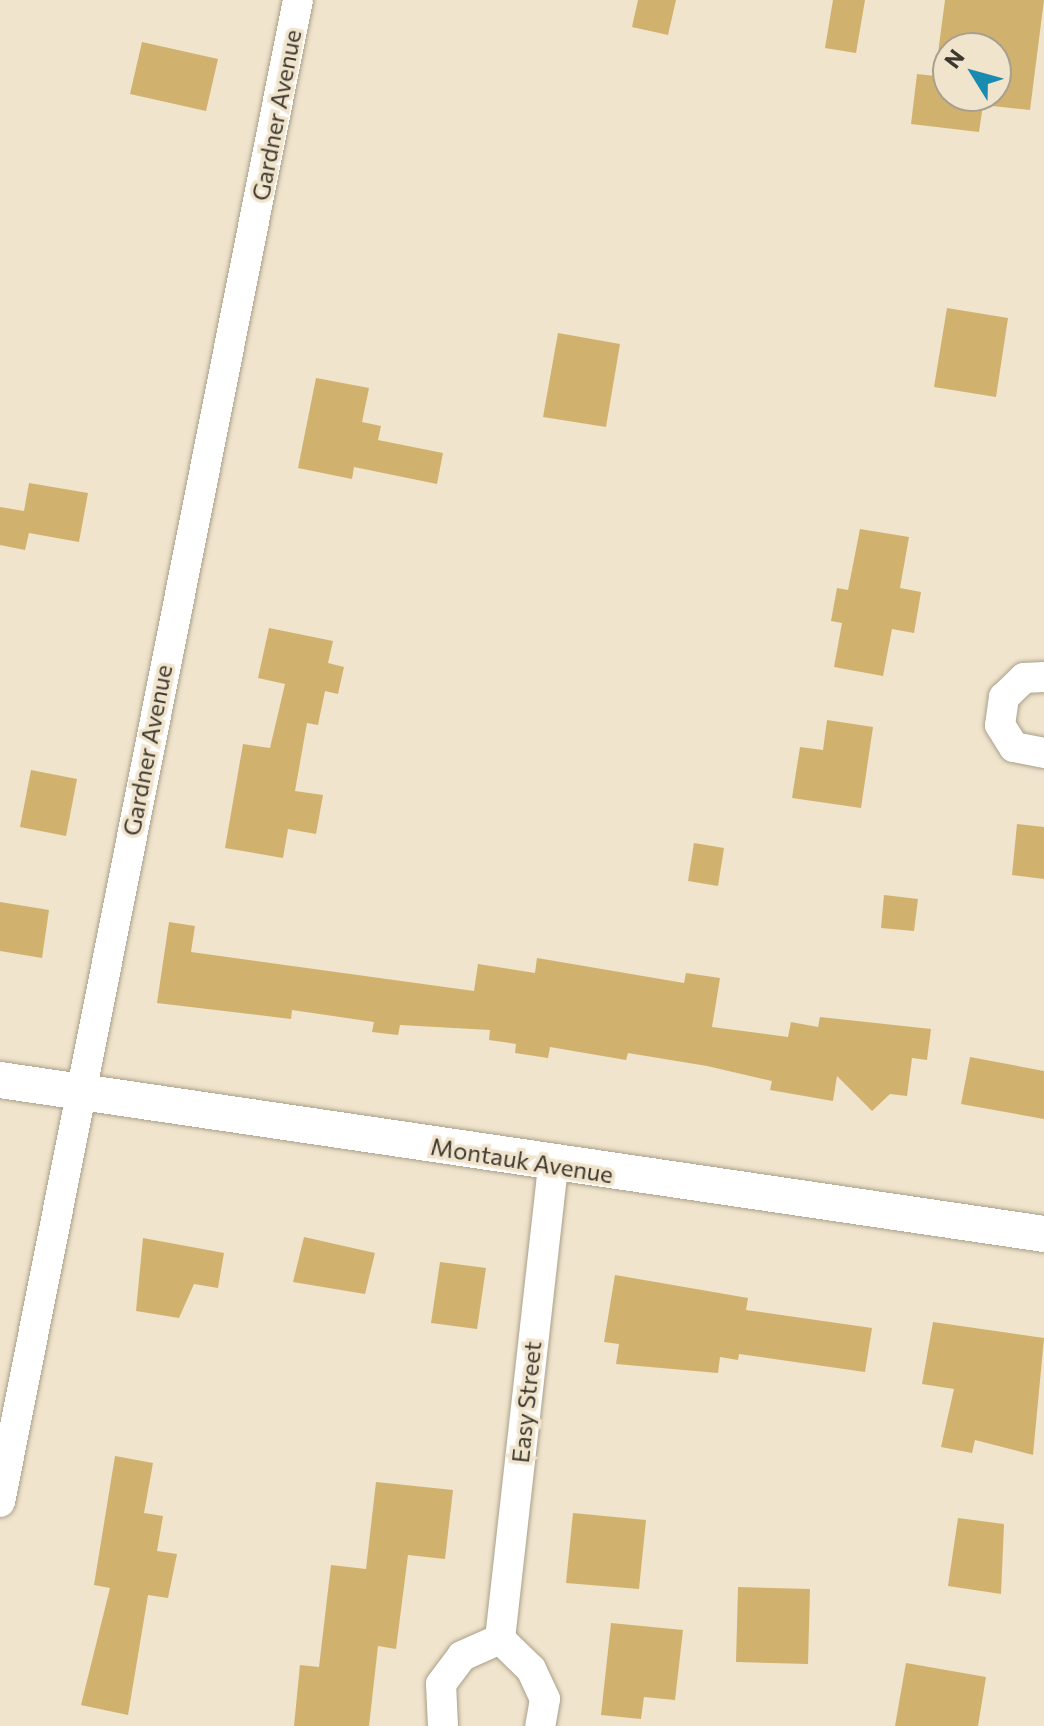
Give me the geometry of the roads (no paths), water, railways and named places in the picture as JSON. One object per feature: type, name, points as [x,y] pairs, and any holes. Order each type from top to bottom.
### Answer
[{"type":"street","name":"Gardner Avenue","points":[[0,1502],[298,0]]},
{"type":"street","points":[[1044,677],[1024,678],[1004,697],[1000,725],[1014,747],[1044,753]]},
{"type":"street","name":"Montauk Avenue","points":[[0,1080],[553,1165],[1044,1234]]},
{"type":"street","name":"Easy Street","points":[[500,1639],[553,1165]]},
{"type":"street","points":[[443,1726],[441,1684],[462,1656],[500,1639],[531,1669],[545,1699],[540,1726]]}]
